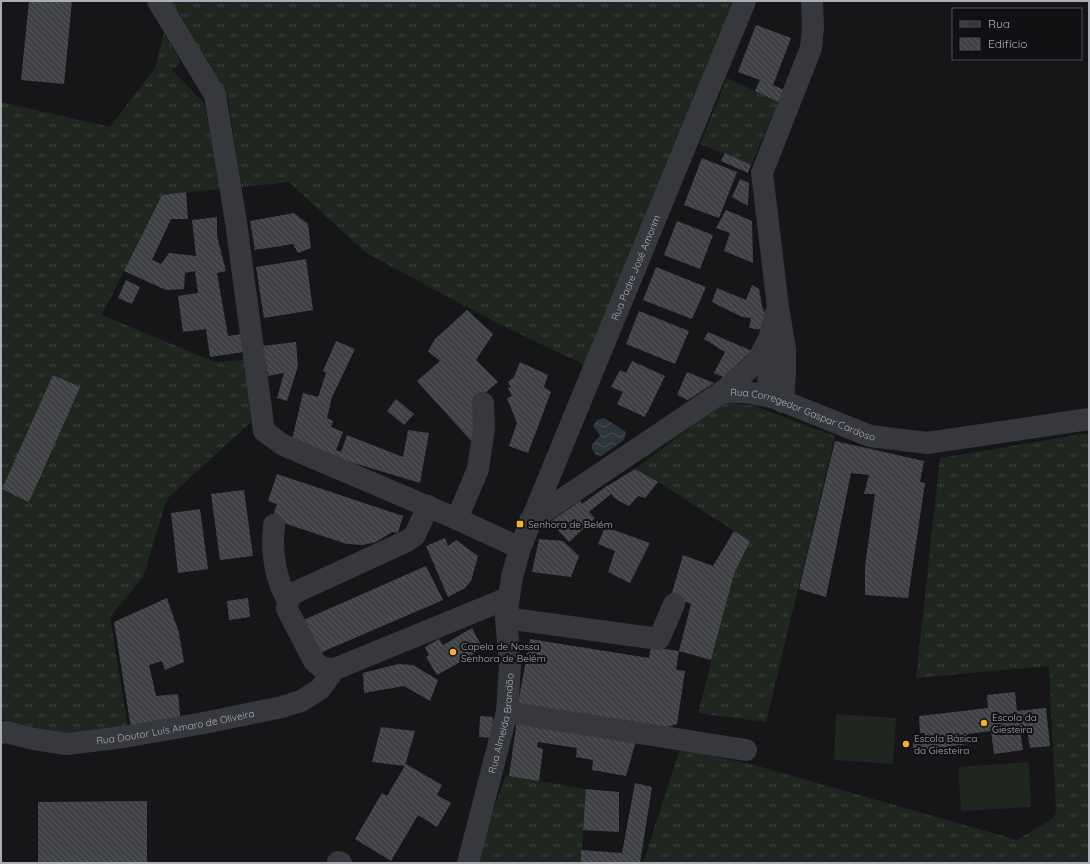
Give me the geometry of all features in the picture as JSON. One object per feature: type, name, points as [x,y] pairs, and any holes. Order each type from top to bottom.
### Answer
[{"type":"street","points":[[158,1],[215,95],[236,222],[264,431],[283,445],[457,519],[525,534]]},
{"type":"street","name":"Rua Padre José Amorim","points":[[525,534],[745,1]]},
{"type":"street","points":[[775,399],[785,374],[785,349],[776,315],[762,173],[811,48],[813,27],[812,1]]},
{"type":"street","points":[[722,392],[756,364],[769,339],[776,315]]},
{"type":"street","name":"Rua Corregedor Gaspar Cardoso","points":[[525,534],[722,392],[738,391],[759,393],[870,436],[927,443],[1089,419]]},
{"type":"street","points":[[457,519],[478,469],[484,428],[483,403]]},
{"type":"street","points":[[428,506],[415,535],[407,541],[294,592],[288,600],[287,609],[314,661],[322,668],[335,669],[507,608],[659,639],[674,604]]},
{"type":"street","points":[[274,525],[274,555],[277,574],[282,591],[288,600]]},
{"type":"street","name":"Rua Almeida Brandão","points":[[468,863],[507,712],[510,666],[507,608],[512,577],[525,534]]},
{"type":"street","name":"Rua Doutor Luís Amaro de Oliveira","points":[[1,733],[6,732],[34,739],[67,744],[124,737],[209,722],[282,707],[301,701],[320,689],[335,669]]},
{"type":"street","points":[[507,712],[746,750]]},
{"type":"green space","points":[[168,1],[735,1],[587,366],[501,325],[366,253],[289,182],[241,187],[228,98],[197,51]]},
{"type":"green space","points":[[164,33],[181,62],[172,70],[204,103],[221,189],[162,195],[102,315],[215,362],[244,360],[251,422],[167,499],[143,577],[110,617],[128,728],[67,735],[3,720],[1,718],[1,102],[110,127],[155,68]]},
{"type":"green space","points":[[727,78],[778,102],[751,165],[700,144]]},
{"type":"green space","points":[[724,402],[755,406],[835,436],[766,722],[698,713],[734,574],[750,541],[635,469]]},
{"type":"green space","points":[[1089,433],[1089,863],[643,863],[680,749],[754,765],[1017,840],[1052,819],[1056,813],[1049,666],[916,678],[940,458]]},
{"type":"green space","points":[[836,714],[896,718],[893,764],[834,760]]},
{"type":"green space","points":[[1029,762],[1031,807],[961,811],[958,767]]},
{"type":"green space","points":[[506,775],[586,789],[581,863],[475,863]]},
{"type":"water","points":[[604,418],[626,432],[624,440],[601,456],[596,455],[592,449],[592,445],[600,435],[593,426],[597,420]]},
{"type":"building","points":[[29,1],[72,1],[64,84],[21,80]]},
{"type":"building","points":[[756,25],[791,38],[773,85],[784,90],[778,102],[755,91],[760,80],[738,72]]},
{"type":"building","points":[[725,153],[751,165],[748,173],[721,161]]},
{"type":"building","points":[[702,158],[737,172],[719,218],[684,205]]},
{"type":"building","points":[[740,179],[749,183],[748,206],[732,197]]},
{"type":"building","points":[[186,192],[188,219],[171,219],[152,260],[161,264],[169,253],[196,256],[192,220],[217,217],[217,236],[226,271],[217,273],[228,336],[242,334],[244,352],[210,357],[206,329],[183,332],[178,296],[198,293],[195,271],[185,273],[184,289],[166,290],[124,271],[162,195]]},
{"type":"building","points":[[726,210],[752,221],[753,263],[724,251],[730,233],[716,228]]},
{"type":"building","points":[[294,213],[308,224],[311,248],[298,253],[293,244],[255,250],[250,221]]},
{"type":"building","points":[[677,221],[713,235],[700,269],[664,255]]},
{"type":"building","points":[[306,259],[313,310],[264,318],[256,267]]},
{"type":"building","points":[[656,267],[706,287],[692,319],[643,300]]},
{"type":"building","points":[[126,280],[140,287],[132,304],[118,298]]},
{"type":"building","points":[[752,285],[759,289],[762,306],[766,316],[763,330],[749,328],[751,318],[742,317],[712,302],[717,288],[746,300]]},
{"type":"building","points":[[467,310],[493,334],[476,360],[498,382],[474,402],[475,422],[472,442],[417,381],[440,361],[428,351],[435,339]]},
{"type":"building","points":[[639,311],[689,331],[675,364],[626,344]]},
{"type":"building","points":[[708,332],[752,351],[723,377],[714,373],[725,352],[704,339]]},
{"type":"building","points":[[336,341],[355,349],[332,397],[327,418],[333,421],[331,427],[343,432],[336,450],[341,452],[347,435],[403,457],[408,430],[429,433],[420,483],[334,457],[292,440],[303,393],[318,397],[326,373],[323,371]]},
{"type":"building","points":[[296,342],[298,366],[287,401],[277,398],[284,373],[268,376],[263,346]]},
{"type":"building","points":[[632,361],[665,376],[645,417],[617,404],[623,392],[611,387],[620,370],[626,373]]},
{"type":"building","points":[[520,362],[548,375],[544,387],[551,392],[528,453],[509,446],[517,423],[507,398],[512,396],[508,388],[511,387],[508,382],[514,377]]},
{"type":"building","points":[[687,372],[714,383],[688,400],[677,395]]},
{"type":"building","points":[[53,375],[80,387],[29,502],[2,489]]},
{"type":"building","points":[[396,399],[414,414],[404,425],[387,411]]},
{"type":"building","points":[[835,441],[924,461],[920,482],[925,483],[908,598],[865,595],[865,566],[875,494],[864,494],[869,475],[851,473],[826,597],[799,589]]},
{"type":"building","points":[[635,469],[658,482],[645,498],[638,496],[629,506],[617,500],[611,494],[589,512],[595,518],[569,542],[550,522],[580,501],[582,504],[604,488]]},
{"type":"building","points":[[277,474],[403,516],[398,533],[392,532],[376,542],[363,545],[347,544],[272,519],[277,504],[268,501]]},
{"type":"building","points":[[244,490],[253,556],[220,560],[211,494]]},
{"type":"building","points":[[200,509],[208,569],[178,573],[171,513]]},
{"type":"building","points":[[605,527],[650,543],[630,583],[608,572],[615,551],[598,544]]},
{"type":"building","points":[[734,531],[750,541],[734,574],[711,660],[679,651],[691,604],[671,596],[683,555],[713,566]]},
{"type":"building","points":[[445,538],[448,546],[456,540],[478,556],[471,581],[465,588],[448,597],[426,546]]},
{"type":"building","points":[[539,539],[563,541],[579,556],[571,577],[532,572]]},
{"type":"building","points":[[426,566],[443,600],[315,655],[299,622]]},
{"type":"building","points":[[167,598],[179,633],[184,662],[165,670],[162,661],[149,665],[156,696],[178,694],[181,722],[131,728],[114,622]]},
{"type":"building","points":[[248,598],[250,617],[229,620],[227,601]]},
{"type":"building","name":"Capela de Nossa Senhora de Belém","points":[[472,628],[483,649],[437,675],[426,657],[429,655],[425,647],[439,639],[443,645]]},
{"type":"building","points":[[530,639],[649,658],[651,647],[679,651],[676,670],[685,671],[677,724],[658,730],[517,709]]},
{"type":"building","points":[[398,664],[413,665],[438,680],[430,701],[404,686],[364,693],[363,673]]},
{"type":"building","name":"Escola da Giesteira","points":[[1015,692],[1017,711],[1046,708],[1050,746],[1030,748],[1027,730],[1020,730],[1023,750],[994,754],[991,731],[968,734],[969,744],[913,751],[913,741],[925,739],[925,733],[920,733],[919,716],[988,708],[987,695]]},
{"type":"building","points":[[480,716],[493,717],[492,738],[479,737]]},
{"type":"building","points":[[517,720],[636,741],[626,776],[592,770],[593,760],[576,757],[577,748],[538,742],[537,747],[543,749],[539,781],[509,776]]},
{"type":"building","points":[[381,727],[415,731],[405,766],[372,762]]},
{"type":"building","points":[[406,764],[442,785],[437,795],[451,803],[437,827],[418,815],[391,861],[355,839],[382,793],[387,796]]},
{"type":"building","points":[[635,783],[652,787],[640,863],[581,863],[581,850],[622,853]]},
{"type":"building","points":[[586,789],[619,792],[619,832],[583,830]]},
{"type":"building","points":[[147,801],[147,863],[38,863],[38,802]]},
{"type":"place","name":"Senhora de Belém","points":[[520,524]]},
{"type":"place","name":"Capela de Nossa Senhora de Belém","points":[[453,652]]},
{"type":"place","name":"Escola da Giesteira","points":[[984,723]]},
{"type":"place","name":"Escola Básica da Giesteira","points":[[906,744]]}]
